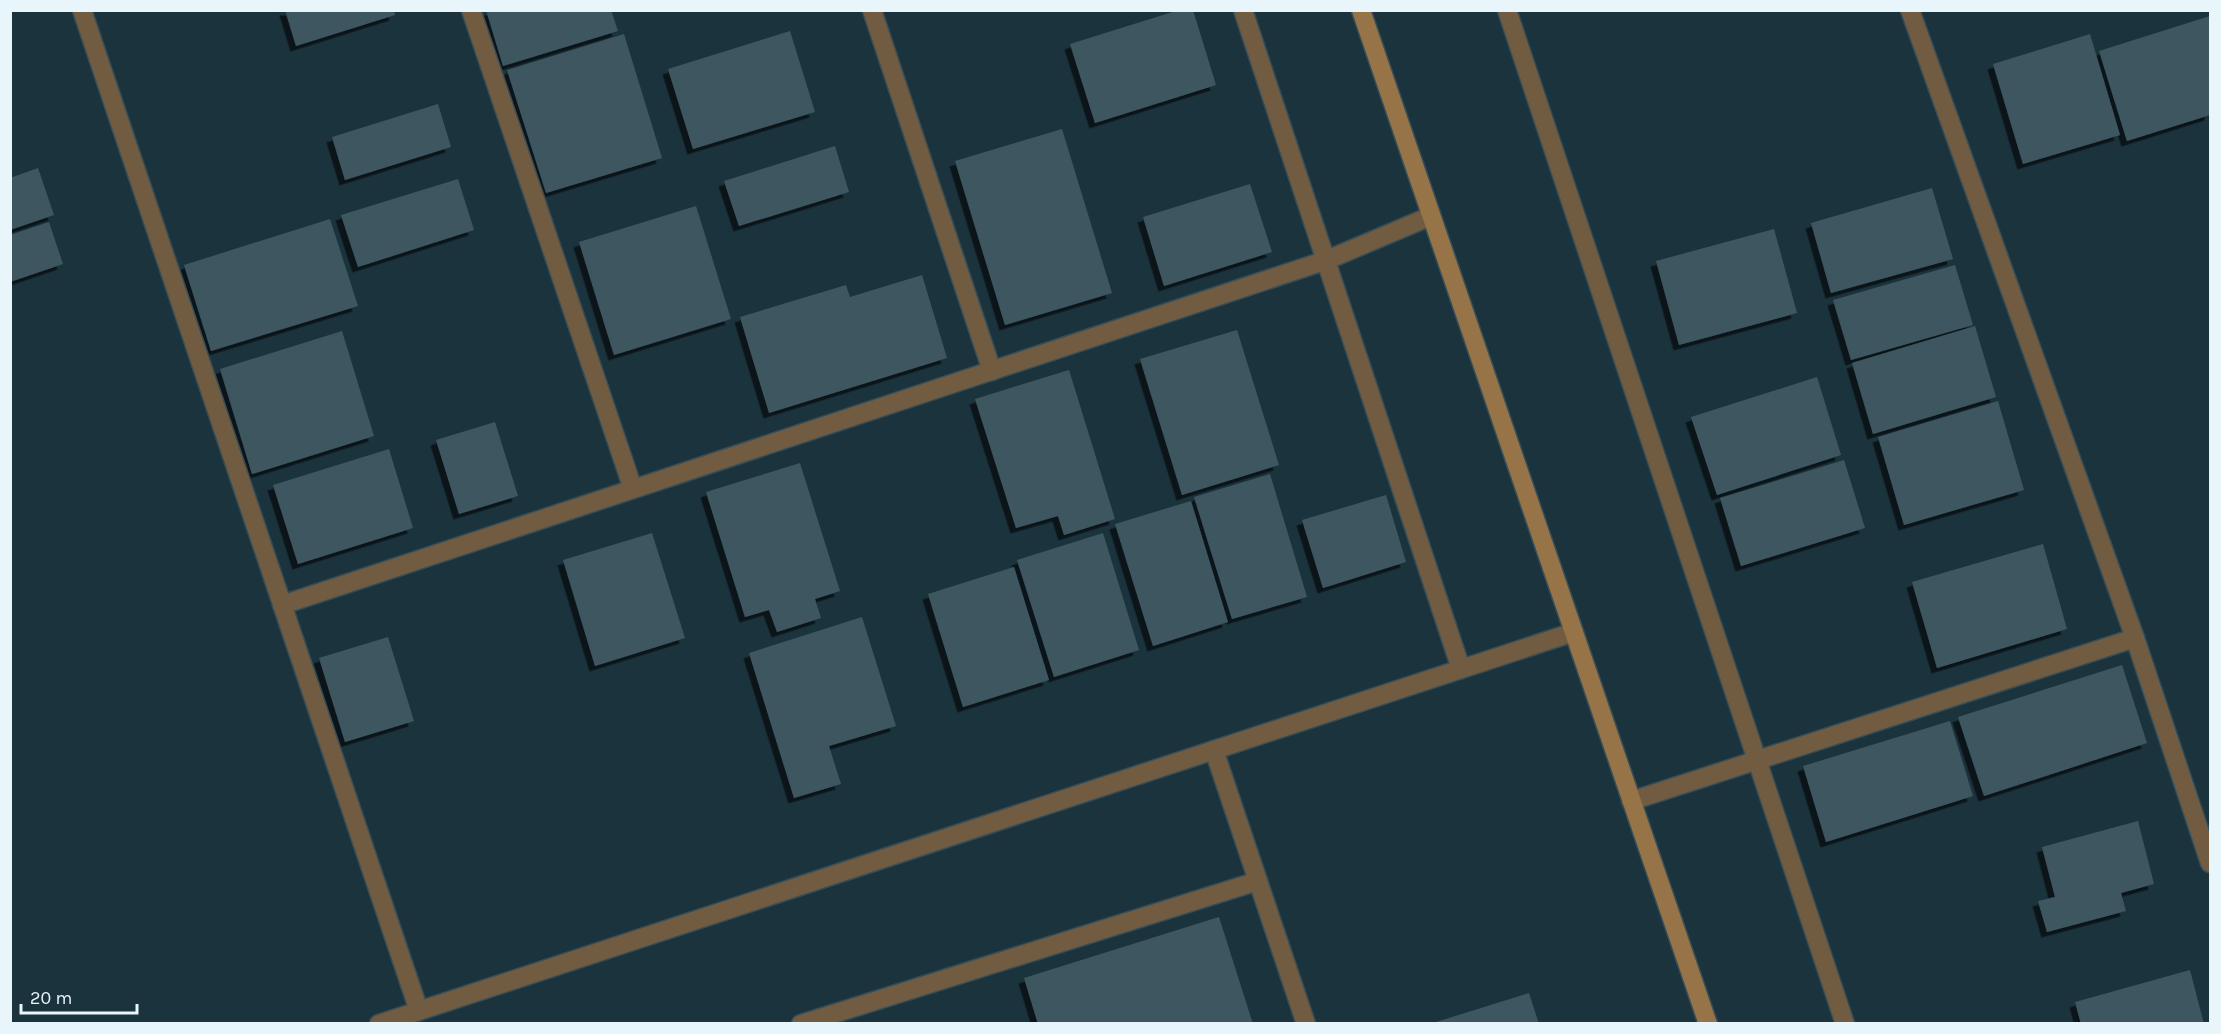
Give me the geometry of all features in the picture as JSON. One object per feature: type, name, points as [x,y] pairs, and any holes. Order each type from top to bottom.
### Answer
[{"type":"street","points":[[82,10],[419,1011]]},
{"type":"street","points":[[471,10],[633,489]]},
{"type":"street","points":[[872,10],[992,371]]},
{"type":"street","points":[[1243,10],[1461,669]]},
{"type":"street","points":[[1360,10],[1707,1023]]},
{"type":"street","points":[[1507,10],[1845,1023]]},
{"type":"street","points":[[1910,10],[2135,638],[2211,863]]},
{"type":"street","points":[[282,605],[1327,260],[1431,216]]},
{"type":"street","points":[[379,1023],[1574,632]]},
{"type":"street","points":[[1631,801],[2135,638]]},
{"type":"street","points":[[1214,750],[1306,1023]]},
{"type":"street","points":[[801,1023],[1258,881]]},
{"type":"building","points":[[285,10],[394,10],[395,15],[296,46]]},
{"type":"building","points":[[486,10],[611,10],[618,31],[503,66]]},
{"type":"building","points":[[1179,10],[1193,10],[1216,85],[1095,123],[1070,44]]},
{"type":"building","points":[[2210,16],[2210,115],[2127,141],[2099,51]]},
{"type":"building","points":[[790,31],[815,112],[693,149],[668,69]]},
{"type":"building","points":[[624,34],[662,158],[546,193],[507,70]]},
{"type":"building","points":[[2090,34],[2120,135],[2023,164],[1993,64]]},
{"type":"building","points":[[438,104],[451,147],[345,180],[332,137]]},
{"type":"building","points":[[1062,129],[1112,293],[1005,325],[955,161]]},
{"type":"building","points":[[835,146],[849,192],[739,226],[724,181]]},
{"type":"building","points":[[38,168],[54,215],[10,230],[10,178]]},
{"type":"building","points":[[458,179],[474,230],[358,267],[341,215]]},
{"type":"building","points":[[1250,184],[1272,252],[1164,286],[1143,217]]},
{"type":"building","points":[[1932,188],[1953,259],[1831,293],[1811,223]]},
{"type":"building","points":[[696,206],[731,319],[614,355],[579,242]]},
{"type":"building","points":[[330,219],[358,306],[211,351],[184,265]]},
{"type":"building","points":[[49,222],[63,264],[10,282],[10,235]]},
{"type":"building","points":[[1774,229],[1797,313],[1679,345],[1656,261]]},
{"type":"building","points":[[1955,265],[1973,325],[1851,360],[1833,300]]},
{"type":"building","points":[[922,275],[947,358],[769,413],[740,317],[846,285],[850,297]]},
{"type":"building","points":[[1975,326],[1996,397],[1873,434],[1852,363]]},
{"type":"building","points":[[1237,330],[1279,465],[1182,495],[1140,359]]},
{"type":"building","points":[[342,331],[374,436],[252,474],[220,369]]},
{"type":"building","points":[[1069,370],[1115,519],[1064,535],[1058,516],[1016,528],[975,399]]},
{"type":"building","points":[[1817,377],[1841,455],[1717,495],[1691,417]]},
{"type":"building","points":[[1998,401],[2024,490],[1904,525],[1878,437]]},
{"type":"building","points":[[495,422],[518,496],[459,514],[436,440]]},
{"type":"building","points":[[389,449],[413,528],[298,564],[273,485]]},
{"type":"building","points":[[1844,460],[1865,528],[1741,566],[1720,498]]},
{"type":"building","points":[[800,463],[840,591],[815,599],[821,618],[777,632],[769,610],[745,617],[706,492]]},
{"type":"building","points":[[1270,474],[1307,597],[1232,619],[1194,497]]},
{"type":"building","points":[[1386,495],[1406,562],[1323,588],[1302,520]]},
{"type":"building","points":[[1191,501],[1228,622],[1153,646],[1115,524]]},
{"type":"building","points":[[652,533],[685,638],[595,666],[563,560]]},
{"type":"building","points":[[1103,533],[1139,650],[1054,677],[1017,560]]},
{"type":"building","points":[[2043,544],[2067,629],[1937,668],[1912,582]]},
{"type":"building","points":[[1014,567],[1049,680],[963,707],[928,594]]},
{"type":"building","points":[[862,617],[896,726],[829,746],[841,784],[794,798],[749,653]]},
{"type":"building","points":[[388,637],[414,721],[345,742],[319,658]]},
{"type":"building","points":[[2122,665],[2147,743],[1984,796],[1958,717]]},
{"type":"building","points":[[1950,721],[1973,796],[1826,842],[1803,766]]},
{"type":"building","points":[[2138,821],[2154,884],[2121,893],[2126,911],[2047,932],[2038,901],[2055,897],[2042,847]]},
{"type":"building","points":[[1219,917],[1253,1024],[1038,1024],[1024,978]]},
{"type":"building","points":[[2190,970],[2204,1024],[2081,1024],[2075,1002]]},
{"type":"building","points":[[1529,993],[1539,1024],[1433,1024],[1433,1023]]}]
